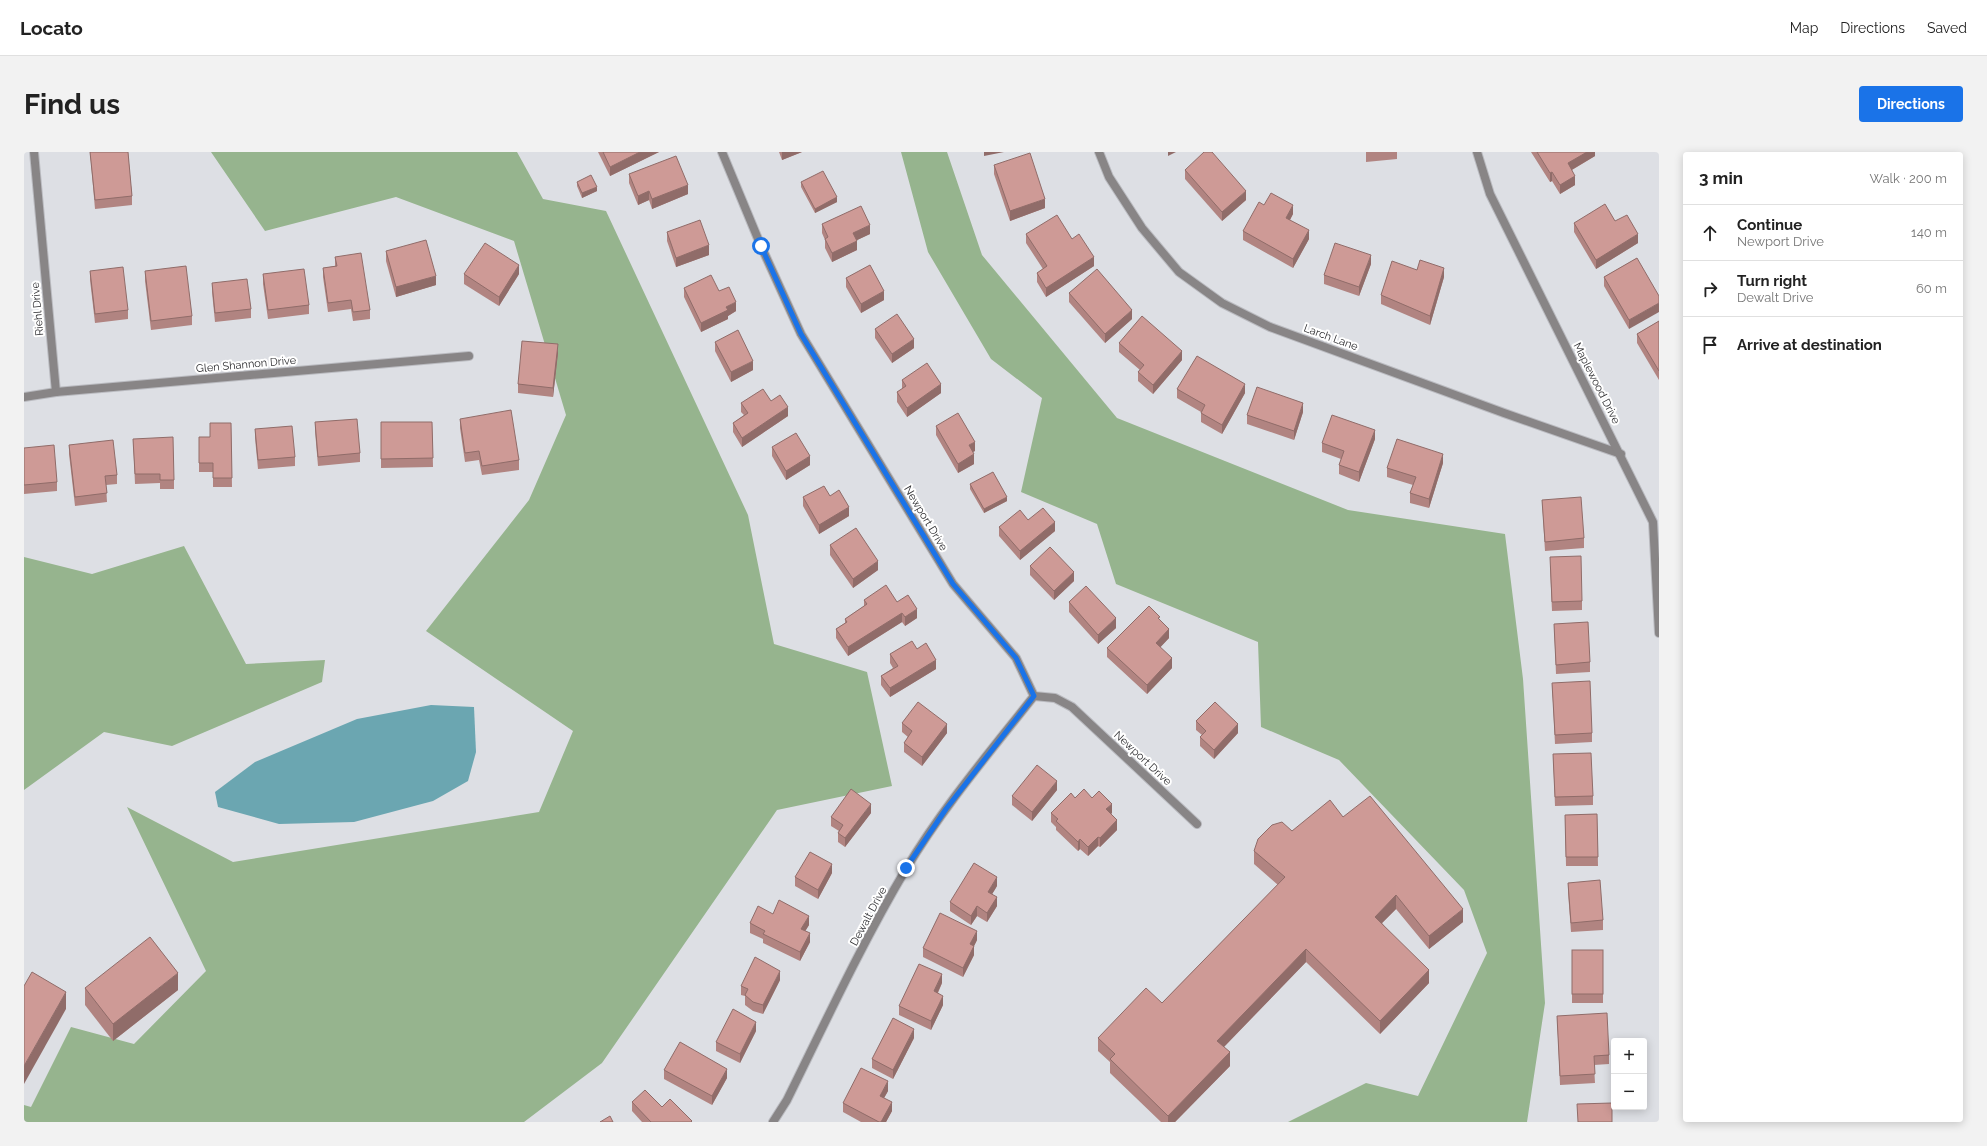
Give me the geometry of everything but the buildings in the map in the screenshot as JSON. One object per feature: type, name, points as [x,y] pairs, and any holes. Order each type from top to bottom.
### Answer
[{"type":"street","name":"Riehl Drive","points":[[34,152],[56,392]]},
{"type":"street","name":"Newport Drive","points":[[722,152],[761,246],[801,334],[953,584],[1016,658],[1034,696],[1055,698],[1072,707],[1197,824]]},
{"type":"street","name":"Larch Lane","points":[[1099,152],[1109,177],[1142,228],[1179,272],[1222,303],[1270,326],[1504,413],[1621,454]]},
{"type":"street","name":"Maplewood Drive","points":[[1477,152],[1490,194],[1621,454],[1653,522],[1659,633]]},
{"type":"street","name":"Glen Shannon Drive","points":[[24,397],[56,392],[470,356]]},
{"type":"street","name":"Dewalt Drive","points":[[773,1122],[786,1100],[873,929],[906,868],[946,809],[1034,696]]},
{"type":"green space","points":[[211,152],[517,152],[543,199],[606,211],[748,515],[774,644],[867,672],[892,786],[777,810],[602,1063],[524,1122],[24,1122],[24,1105],[31,1107],[71,1027],[134,1044],[206,971],[127,807],[233,862],[539,812],[573,731],[426,631],[529,500],[566,415],[514,241],[396,197],[265,231]]},
{"type":"green space","points":[[901,152],[947,152],[982,255],[1117,418],[1348,510],[1505,534],[1523,679],[1545,1003],[1527,1122],[1288,1122],[1366,1083],[1418,1096],[1487,953],[1464,890],[1339,760],[1261,727],[1258,642],[1116,584],[1097,524],[1021,492],[1042,398],[991,359],[928,252]]},
{"type":"green space","points":[[184,546],[246,664],[325,660],[322,682],[172,746],[104,732],[24,790],[24,557],[92,574]]},
{"type":"water","points":[[431,705],[474,707],[476,752],[468,781],[433,801],[354,822],[279,824],[218,807],[215,792],[255,762],[357,719]]},
{"type":"route","points":[[761,246],[801,334],[953,584],[1016,658],[1034,696],[946,809],[906,868]]}]
